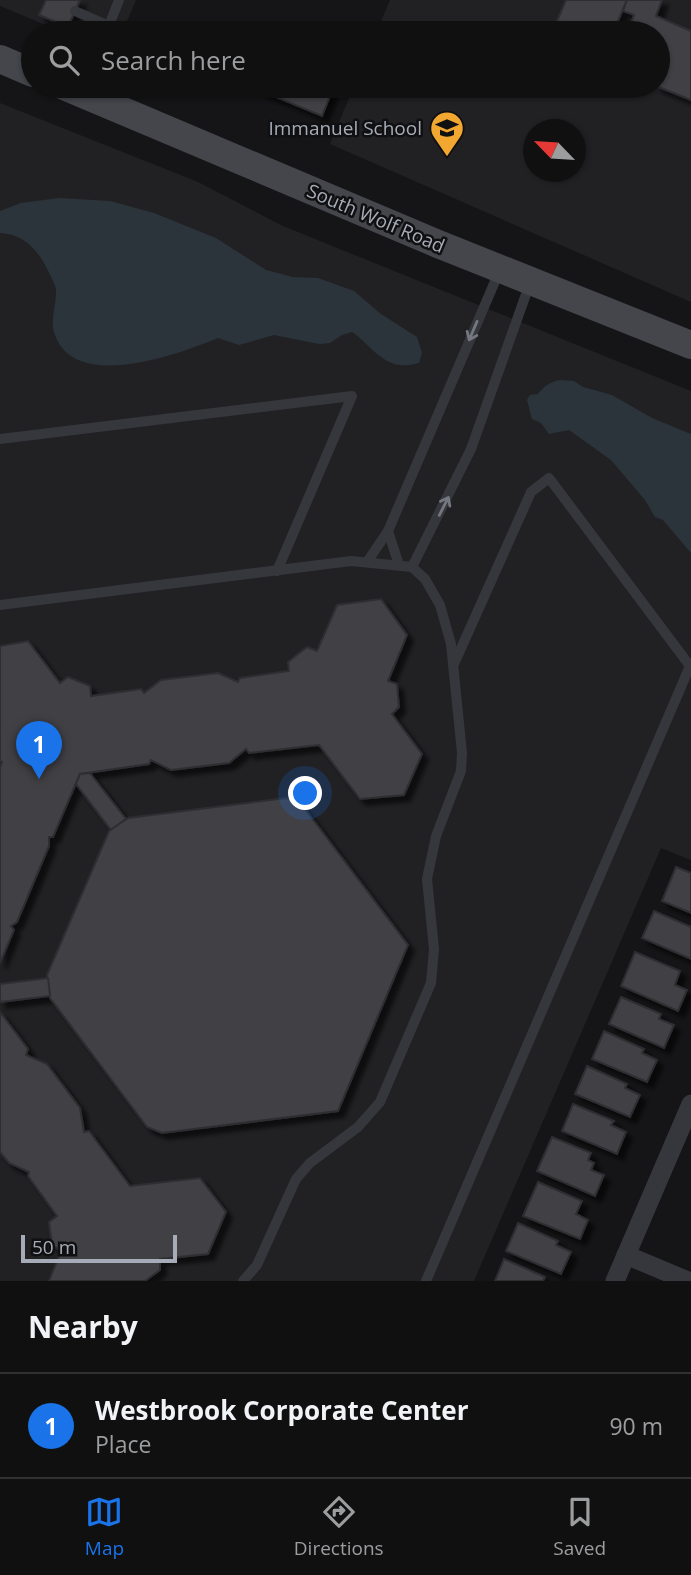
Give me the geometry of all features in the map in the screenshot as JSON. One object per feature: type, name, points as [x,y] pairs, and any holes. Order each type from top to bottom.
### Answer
[{"type":"main road","points":[[0,59],[21,68]]},
{"type":"main road","name":"South Wolf Road","points":[[100,98],[531,281],[691,345]]},
{"type":"street","points":[[615,1281],[691,1104]]},
{"type":"street","points":[[626,1255],[688,1281]]},
{"type":"lane","points":[[110,21],[119,0]]},
{"type":"lane","points":[[75,11],[93,21]]},
{"type":"lane","points":[[367,562],[388,531],[500,268]]},
{"type":"lane","points":[[412,567],[471,449],[531,281]]},
{"type":"lane","points":[[0,439],[352,396],[277,570]]},
{"type":"lane","points":[[426,1281],[690,666],[548,478],[531,492],[453,666]]},
{"type":"lane","points":[[388,531],[398,565]]},
{"type":"lane","points":[[0,605],[351,561],[412,567],[425,579],[448,625],[462,753],[461,771],[436,836],[427,879],[434,949],[431,983],[380,1102],[358,1126],[310,1163],[296,1179],[257,1265],[243,1281]]},
{"type":"shaded area","points":[[0,0],[136,0],[127,21],[36,21],[0,6]]},
{"type":"shaded area","name":"Immanuel School","points":[[390,0],[691,0],[691,302],[330,144],[349,98],[670,98],[670,21],[381,21]]},
{"type":"shaded area","points":[[0,103],[198,182],[283,226],[691,391],[691,860],[661,848],[474,1281],[0,1281]]},
{"type":"shaded area","points":[[59,198],[110,201],[154,213],[216,238],[266,270],[293,277],[318,278],[354,291],[381,314],[417,337],[422,353],[419,363],[397,365],[389,362],[352,332],[330,343],[319,344],[274,335],[239,345],[218,338],[178,353],[128,364],[104,365],[82,361],[65,351],[54,332],[56,289],[41,259],[24,241],[0,233],[0,211],[21,203]]},
{"type":"shaded area","points":[[560,380],[574,381],[583,387],[612,395],[652,418],[691,434],[691,553],[663,520],[655,517],[645,500],[611,460],[569,430],[549,434],[541,423],[532,419],[527,400],[530,395],[538,394],[548,385]]},
{"type":"building","points":[[46,0],[80,0],[71,21],[54,21],[39,15]]},
{"type":"building","points":[[566,0],[627,0],[618,21],[557,21]]},
{"type":"building","points":[[627,0],[662,0],[656,16],[668,21],[632,21],[634,15],[623,11]]},
{"type":"building","points":[[670,22],[691,31],[691,100],[670,92]]},
{"type":"building","points":[[278,98],[329,98],[322,116]]},
{"type":"building","points":[[381,599],[407,635],[388,681],[397,684],[399,707],[392,714],[422,754],[404,795],[360,799],[319,745],[249,753],[246,749],[229,763],[171,770],[151,760],[149,764],[80,774],[53,837],[49,837],[49,846],[17,922],[11,926],[14,930],[0,963],[0,646],[28,641],[60,683],[68,677],[90,686],[91,696],[141,689],[144,693],[161,680],[218,673],[238,682],[240,678],[289,671],[288,662],[307,647],[317,651],[337,605]]},
{"type":"building","points":[[90,773],[126,819],[111,830],[76,784],[80,774]]},
{"type":"building","points":[[286,798],[302,805],[408,945],[338,1111],[162,1133],[147,1127],[50,998],[47,975],[109,831],[128,818]]},
{"type":"building","points":[[676,867],[691,873],[691,913],[662,901]]},
{"type":"building","points":[[654,911],[691,927],[691,959],[642,938]]},
{"type":"building","points":[[635,952],[680,971],[675,985],[687,990],[678,1011],[621,986]]},
{"type":"building","points":[[48,978],[50,996],[0,1002],[0,984]]},
{"type":"building","points":[[621,997],[661,1014],[659,1019],[674,1025],[664,1048],[609,1024]]},
{"type":"building","points":[[0,1012],[28,1049],[26,1055],[47,1064],[80,1108],[84,1132],[89,1131],[130,1186],[200,1178],[226,1212],[208,1254],[160,1259],[160,1270],[145,1281],[49,1281],[61,1251],[52,1245],[49,1222],[57,1216],[28,1176],[29,1172],[9,1163],[0,1152]]},
{"type":"building","points":[[604,1031],[644,1049],[642,1053],[657,1060],[647,1082],[592,1059]]},
{"type":"building","points":[[587,1066],[627,1084],[625,1088],[640,1095],[630,1117],[575,1094]]},
{"type":"building","points":[[573,1104],[614,1121],[611,1125],[626,1132],[617,1154],[562,1131]]},
{"type":"building","points":[[552,1137],[591,1153],[588,1160],[594,1163],[591,1170],[604,1175],[595,1196],[537,1171]]},
{"type":"building","points":[[538,1182],[582,1201],[576,1214],[588,1220],[580,1239],[523,1216]]},
{"type":"building","points":[[518,1223],[558,1241],[556,1245],[571,1252],[561,1274],[506,1251]]},
{"type":"building","points":[[504,1259],[545,1277],[543,1281],[495,1281]]},
{"type":"place","name":"Immanuel School","points":[[447,158]]},
{"type":"place","name":"Westbrook Corporate Center","points":[[39,779]]}]
